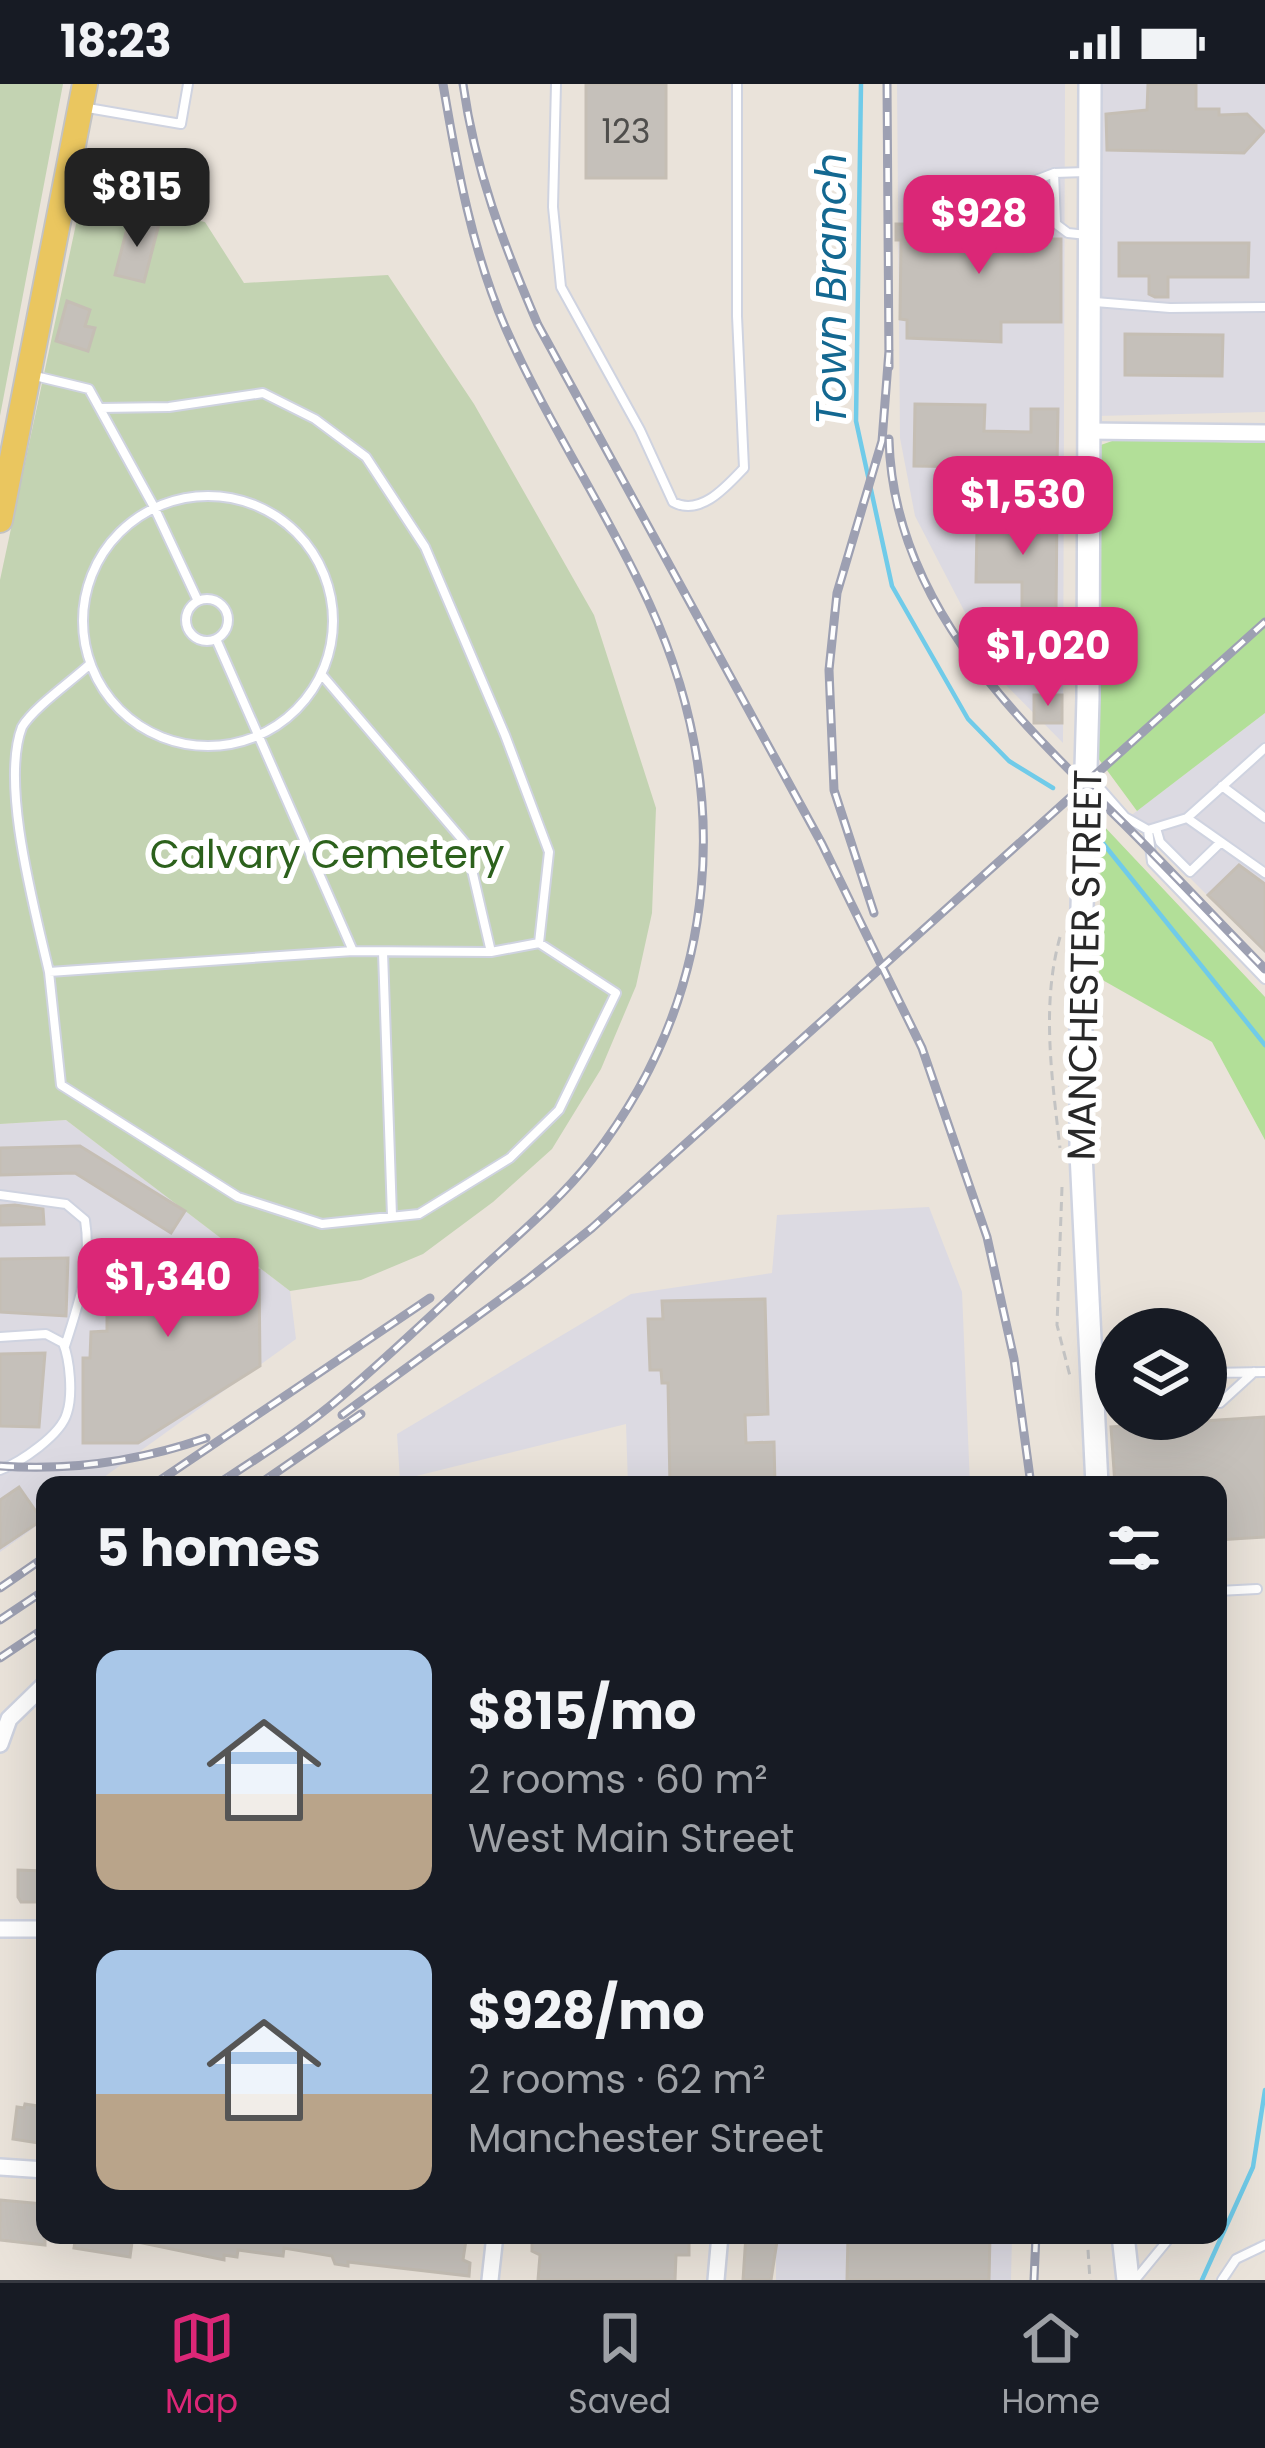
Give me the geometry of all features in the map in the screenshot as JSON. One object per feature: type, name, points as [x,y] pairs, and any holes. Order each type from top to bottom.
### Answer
[{"type":"main road","name":"MANCHESTER STREET","points":[[1090,84],[1082,1153],[1097,1476]]},
{"type":"main road","points":[[0,520],[83,95]]},
{"type":"main road","points":[[1125,2244],[1131,2280]]},
{"type":"street","points":[[1087,431],[1265,433]]},
{"type":"street","points":[[0,1744],[9,1719],[36,1693]]},
{"type":"street","points":[[0,1929],[36,1929]]},
{"type":"street","points":[[0,2167],[36,2169]]},
{"type":"street","points":[[490,2280],[494,2244]]},
{"type":"street","points":[[716,2280],[719,2244]]},
{"type":"lane","points":[[83,95],[181,124],[188,84]]},
{"type":"lane","points":[[556,84],[554,207],[560,286],[640,430],[673,502],[683,508],[697,507],[744,468],[737,316],[736,84]]},
{"type":"lane","points":[[938,183],[1015,188],[1054,173],[1089,172]]},
{"type":"lane","points":[[1054,173],[1056,224],[1068,233],[1088,235]]},
{"type":"lane","points":[[1087,301],[1170,308],[1265,307]]},
{"type":"lane","points":[[29,375],[89,389],[154,507],[198,601]]},
{"type":"lane","points":[[100,408],[169,407],[263,393],[315,419],[366,457],[425,547],[506,735],[549,852],[539,943]]},
{"type":"lane","points":[[191,496],[230,497],[266,509],[297,532],[320,563],[332,600],[333,638],[322,675],[285,722],[259,737],[219,747],[178,744],[141,728],[110,700],[90,664],[82,628],[86,590],[100,556],[124,527],[154,507],[191,496]]},
{"type":"lane","points":[[198,601],[217,602],[226,611],[225,630],[216,639],[202,640],[190,632],[186,618],[198,601]]},
{"type":"lane","points":[[216,639],[353,952]]},
{"type":"lane","points":[[50,972],[353,952],[491,952],[539,943],[616,992],[559,1111],[510,1158],[419,1214],[322,1224],[238,1197],[61,1084],[50,972],[9,801],[13,755],[23,726],[90,664]]},
{"type":"lane","points":[[322,675],[466,844],[491,952]]},
{"type":"lane","points":[[1152,829],[1187,818],[1265,748]]},
{"type":"lane","points":[[1086,771],[1125,817],[1152,829],[1190,872],[1220,843]]},
{"type":"lane","points":[[1222,786],[1265,818]]},
{"type":"lane","points":[[1187,818],[1265,873]]},
{"type":"lane","points":[[1152,829],[1152,862],[1265,979]]},
{"type":"lane","points":[[383,952],[392,1216]]},
{"type":"lane","points":[[0,1195],[66,1204],[85,1220],[89,1250],[65,1348],[68,1412],[57,1430],[0,1470]]},
{"type":"lane","points":[[0,1336],[46,1334],[65,1348]]},
{"type":"lane","points":[[1227,1397],[1254,1372]]},
{"type":"lane","points":[[1227,1373],[1265,1372]]},
{"type":"lane","points":[[1091,1376],[1095,1376]]},
{"type":"lane","points":[[1227,1591],[1257,1589]]},
{"type":"lane","points":[[1131,2280],[1164,2244]]},
{"type":"lane","points":[[1222,2280],[1235,2259],[1265,2245]]},
{"type":"path","points":[[1088,2244],[1090,2280]]},
{"type":"shaded area","points":[[897,84],[1065,84],[1063,743],[999,678],[915,516],[900,438]]},
{"type":"shaded area","points":[[1102,84],[1265,84],[1265,412],[1096,416]]},
{"type":"shaded area","points":[[1265,713],[1265,953],[1129,817]]},
{"type":"shaded area","points":[[66,1120],[290,1291],[296,1339],[106,1476],[36,1476],[36,1526],[0,1552],[0,1124]]},
{"type":"shaded area","points":[[929,1207],[962,1292],[970,1476],[628,1476],[626,1424],[416,1476],[400,1476],[397,1434],[631,1294],[772,1273],[777,1215]]},
{"type":"shaded area","points":[[776,2244],[1012,2244],[1011,2280],[776,2280]]},
{"type":"green space","points":[[0,84],[63,84],[0,416]]},
{"type":"green space","name":"Calvary Cemetery","points":[[82,196],[205,222],[244,283],[388,275],[474,404],[594,615],[656,808],[652,913],[636,986],[601,1069],[552,1149],[493,1202],[423,1254],[361,1280],[290,1291],[66,1120],[0,1124],[0,580]]},
{"type":"green space","points":[[1115,440],[1265,443],[1265,713],[1137,811],[1098,758],[1098,446]]},
{"type":"green space","points":[[1101,823],[1265,997],[1265,1140],[1212,1042],[1099,978]]},
{"type":"building","points":[[586,84],[666,84],[666,178],[586,178]]},
{"type":"building","points":[[1148,84],[1196,84],[1196,109],[1219,109],[1219,115],[1247,114],[1264,131],[1244,153],[1107,150],[1106,114],[1147,110]]},
{"type":"building","points":[[111,172],[147,181],[141,202],[106,195]]},
{"type":"building","points":[[1039,199],[1039,239],[1061,239],[1061,322],[1001,322],[1001,342],[907,338],[907,320],[900,319],[901,240],[896,240],[896,224],[1010,225],[1010,200]]},
{"type":"building","points":[[130,217],[159,224],[144,282],[115,275]]},
{"type":"building","points":[[1119,243],[1249,243],[1248,277],[1168,277],[1168,297],[1155,297],[1149,294],[1149,276],[1119,276]]},
{"type":"building","points":[[67,301],[90,310],[85,326],[95,328],[88,351],[56,341]]},
{"type":"building","points":[[1125,334],[1223,335],[1222,376],[1125,375]]},
{"type":"building","points":[[915,404],[985,405],[984,431],[1031,432],[1031,409],[1058,409],[1057,468],[914,466]]},
{"type":"building","points":[[1024,509],[1057,509],[1056,612],[1022,612],[1022,582],[976,582],[977,527],[1024,527]]},
{"type":"building","points":[[1034,695],[1062,695],[1062,723],[1034,723]]},
{"type":"building","points":[[1239,865],[1265,884],[1265,951],[1208,895]]},
{"type":"building","points":[[80,1146],[185,1211],[171,1233],[75,1173],[0,1175],[0,1148]]},
{"type":"building","points":[[0,1206],[43,1209],[44,1224],[0,1225]]},
{"type":"building","points":[[229,1246],[230,1271],[259,1270],[260,1366],[138,1443],[83,1443],[83,1358],[90,1358],[91,1332],[107,1331],[107,1317],[117,1317],[116,1276],[104,1276],[103,1250]]},
{"type":"building","points":[[68,1258],[66,1316],[0,1312],[0,1259]]},
{"type":"building","points":[[765,1299],[768,1414],[745,1415],[746,1443],[774,1442],[775,1476],[670,1476],[668,1383],[662,1383],[661,1370],[650,1370],[648,1319],[663,1319],[662,1301]]},
{"type":"building","points":[[45,1353],[39,1427],[0,1426],[0,1354]]},
{"type":"building","points":[[1265,1417],[1265,1537],[1227,1539],[1227,1476],[1114,1476],[1112,1440],[1227,1440],[1227,1419]]},
{"type":"building","points":[[19,1487],[36,1511],[36,1524],[0,1548],[0,1500]]},
{"type":"building","points":[[18,1870],[36,1871],[36,1902],[21,1902]]},
{"type":"building","points":[[25,2104],[36,2106],[36,2143],[13,2139],[17,2107]]},
{"type":"building","points":[[0,2200],[36,2203],[36,2244],[0,2240]]},
{"type":"building","points":[[75,2244],[132,2244],[130,2257],[74,2248]]},
{"type":"building","points":[[148,2244],[465,2244],[463,2260],[470,2263],[469,2276],[348,2262],[348,2266],[335,2264],[332,2256],[284,2248],[283,2256],[238,2250],[237,2257],[224,2255],[224,2260]]},
{"type":"building","points":[[532,2244],[689,2244],[689,2255],[676,2255],[675,2280],[538,2280],[540,2255],[532,2251]]},
{"type":"building","points":[[745,2244],[777,2244],[771,2280],[743,2280]]},
{"type":"building","points":[[848,2244],[990,2244],[989,2280],[847,2280]]},
{"type":"waterway","name":"Town Branch","points":[[861,84],[856,421],[892,586],[968,719],[1009,761],[1053,788]]},
{"type":"waterway","name":"Town Branch","points":[[1094,832],[1265,1045]]},
{"type":"waterway","name":"Town Branch","points":[[1227,2225],[1253,2167],[1265,2090]]},
{"type":"waterway","name":"Town Branch","points":[[1202,2280],[1218,2244]]},
{"type":"railway","points":[[230,1476],[357,1383],[546,1209],[592,1159],[635,1095],[667,1029],[689,960],[701,889],[703,818],[695,746],[677,674],[632,568],[540,399],[494,299],[467,208],[443,84]]},
{"type":"railway","points":[[463,84],[492,207],[538,325],[822,844],[922,1048],[987,1237],[1014,1359],[1030,1476]]},
{"type":"railway","points":[[887,84],[889,367]]},
{"type":"railway","points":[[874,913],[834,790],[829,670],[837,593],[882,441],[889,350]]},
{"type":"railway","points":[[889,439],[896,498],[912,553],[968,653],[1043,743],[1265,969]]},
{"type":"railway","points":[[342,1415],[592,1228],[1265,622]]},
{"type":"railway","points":[[166,1476],[430,1298]]},
{"type":"railway","points":[[271,1476],[361,1414]]},
{"type":"railway","points":[[0,1466],[104,1463],[206,1438]]},
{"type":"railway","points":[[0,1588],[36,1563]]},
{"type":"railway","points":[[0,1620],[36,1596]]},
{"type":"railway","points":[[0,1658],[36,1634]]},
{"type":"railway","points":[[1034,2280],[1036,2244]]}]
